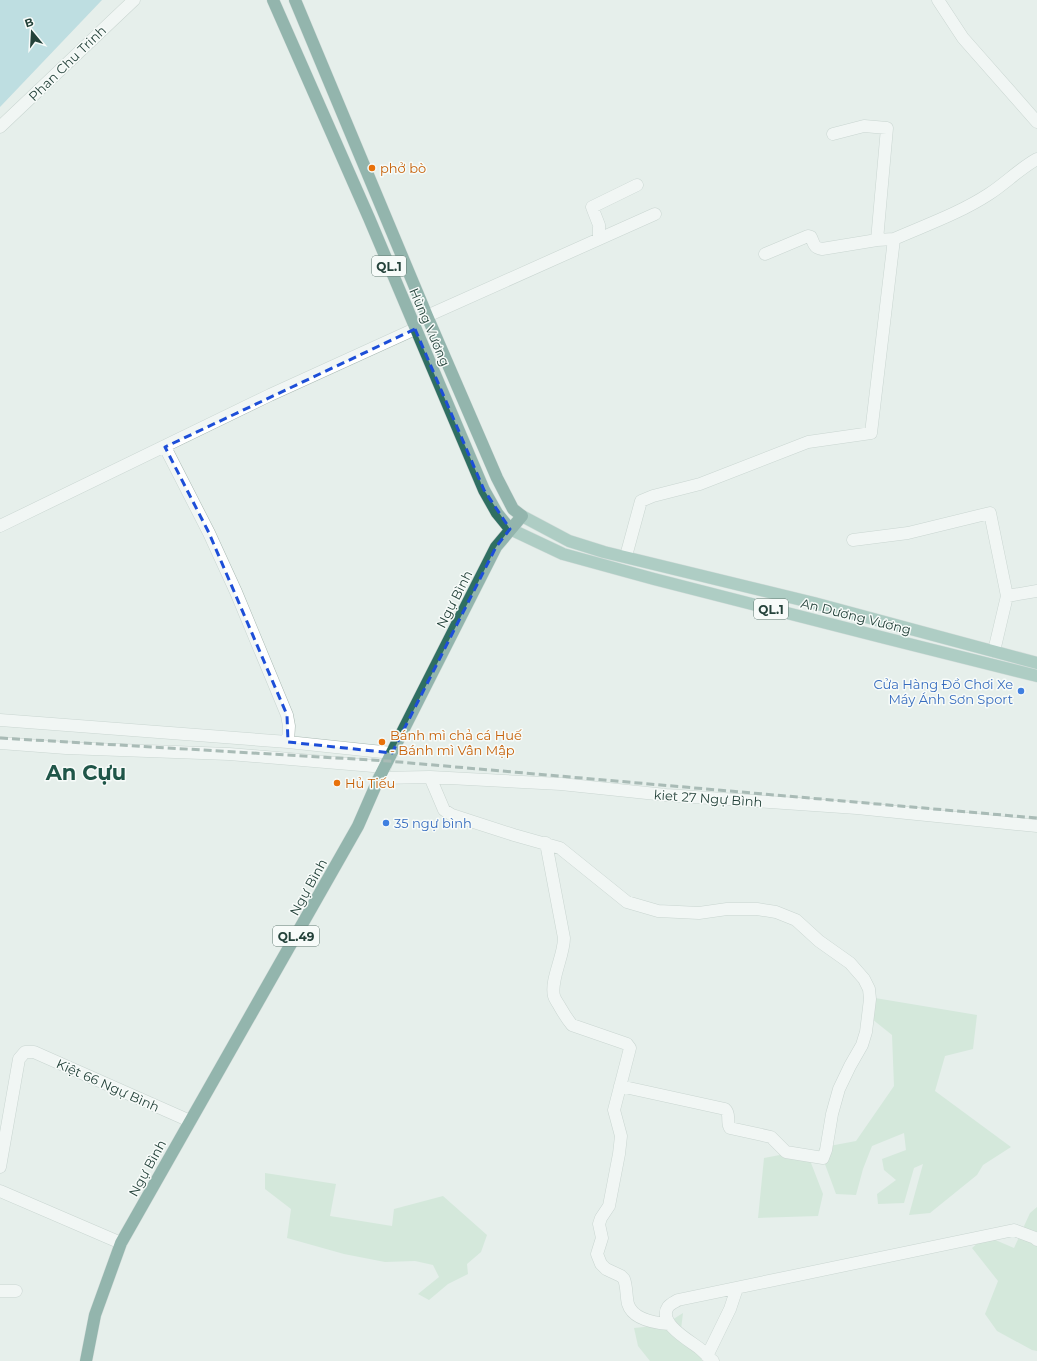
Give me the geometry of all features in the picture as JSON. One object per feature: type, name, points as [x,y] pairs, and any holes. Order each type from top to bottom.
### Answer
[{"type":"highway","name":"Hùng Vương","points":[[273,0],[369,218],[484,490],[497,513],[510,529]]},
{"type":"highway","name":"Hùng Vương","points":[[295,0],[427,316],[497,478],[513,509],[522,516]]},
{"type":"highway","name":"Ngự Bình","points":[[86,1361],[95,1315],[121,1243],[358,826],[382,773],[496,547],[522,516]]},
{"type":"main road","name":"An Dương Vương","points":[[522,516],[569,540],[604,552],[626,556],[814,603],[1037,663]]},
{"type":"main road","name":"An Dương Vương","points":[[510,529],[563,554],[654,579],[1037,676]]},
{"type":"main road","points":[[929,649],[935,636]]},
{"type":"street","name":"Phan Chu Trinh","points":[[0,127],[134,0]]},
{"type":"street","points":[[938,0],[963,38],[1037,122]]},
{"type":"street","points":[[833,134],[864,126],[887,128],[877,240]]},
{"type":"street","points":[[765,254],[808,236],[811,237],[814,246],[820,249],[877,240],[894,239],[944,218],[989,194],[1027,165],[1037,160]]},
{"type":"street","points":[[599,240],[599,225],[592,207],[637,185]]},
{"type":"street","points":[[427,316],[655,214]]},
{"type":"street","points":[[626,556],[642,501],[652,496],[700,484],[808,442],[871,433],[894,239]]},
{"type":"street","points":[[0,526],[270,395],[415,329]]},
{"type":"street","points":[[165,447],[209,533],[287,715],[289,726],[288,742]]},
{"type":"street","points":[[853,540],[908,533],[990,513],[1007,596],[994,652]]},
{"type":"street","points":[[1007,596],[1037,592]]},
{"type":"street","points":[[0,720],[288,742],[392,753]]},
{"type":"street","name":"kiet 27 Ngự Bình","points":[[0,743],[66,748],[229,754],[382,773],[561,784],[666,795],[857,808],[1037,826]]},
{"type":"street","points":[[430,777],[444,810],[452,815],[560,848],[627,902],[658,911],[699,912],[727,908],[757,908],[776,912],[796,920],[819,941],[850,963],[864,979],[869,989],[870,999],[866,1032],[862,1045],[839,1089],[823,1158],[786,1152],[771,1136],[730,1128],[728,1126],[728,1113],[725,1109],[620,1086]]},
{"type":"street","points":[[546,843],[564,938],[564,948],[555,979],[554,996],[572,1025],[627,1044],[630,1048],[614,1110],[621,1136],[609,1206],[601,1218],[600,1224],[602,1238],[597,1254],[598,1258],[606,1269],[624,1279],[628,1306],[632,1313],[655,1323],[669,1324]]},
{"type":"street","name":"Kiệt 66 Ngự Bình","points":[[0,1166],[19,1059],[25,1052],[34,1052],[190,1121]]},
{"type":"street","points":[[0,1190],[121,1243]]},
{"type":"street","points":[[737,1288],[710,1358],[669,1324],[666,1315],[668,1307],[678,1300],[1014,1230],[1037,1240]]},
{"type":"street","points":[[0,1291],[16,1291]]},
{"type":"highlighted area","points":[[415,329],[484,490],[510,529],[496,547],[392,753],[288,742],[287,715],[209,533],[165,447]]},
{"type":"green space","points":[[875,998],[977,1015],[973,1049],[945,1056],[935,1091],[1011,1147],[983,1165],[977,1175],[930,1213],[909,1215],[923,1164],[914,1168],[904,1203],[878,1204],[877,1194],[896,1180],[884,1170],[882,1159],[906,1150],[904,1133],[872,1146],[863,1169],[856,1195],[836,1194],[819,1148],[856,1141],[894,1086],[892,1035],[872,1019]]},
{"type":"green space","points":[[806,1150],[823,1194],[818,1216],[758,1218],[764,1158]]},
{"type":"green space","points":[[265,1173],[336,1184],[330,1216],[392,1226],[394,1209],[443,1196],[487,1235],[481,1252],[467,1264],[468,1274],[448,1284],[429,1300],[418,1294],[439,1277],[433,1265],[415,1261],[385,1262],[344,1254],[287,1238],[291,1209],[265,1189]]},
{"type":"green space","points":[[1037,1207],[1037,1351],[1032,1350],[997,1331],[985,1314],[998,1281],[972,1248],[986,1236],[1014,1248],[1030,1213]]},
{"type":"green space","points":[[683,1313],[681,1329],[697,1345],[702,1361],[650,1361],[638,1346],[634,1328],[664,1325]]},
{"type":"water","points":[[0,0],[102,0],[0,107]]},
{"type":"railway","points":[[0,738],[388,761],[1037,818]]},
{"type":"place","name":"phở bò","points":[[372,168]]},
{"type":"place","name":"Cửa Hàng Đồ Chơi Xe Máy Ánh Sơn Sport","points":[[1021,691]]},
{"type":"place","name":"Bánh mì chả cá Huế - Bánh mì Vân Mập","points":[[382,742]]},
{"type":"place","name":"Hủ Tiếu","points":[[337,783]]},
{"type":"place","name":"35 ngự bình","points":[[386,823]]},
{"type":"district","name":"An Cựu","points":[[86,772]]}]
